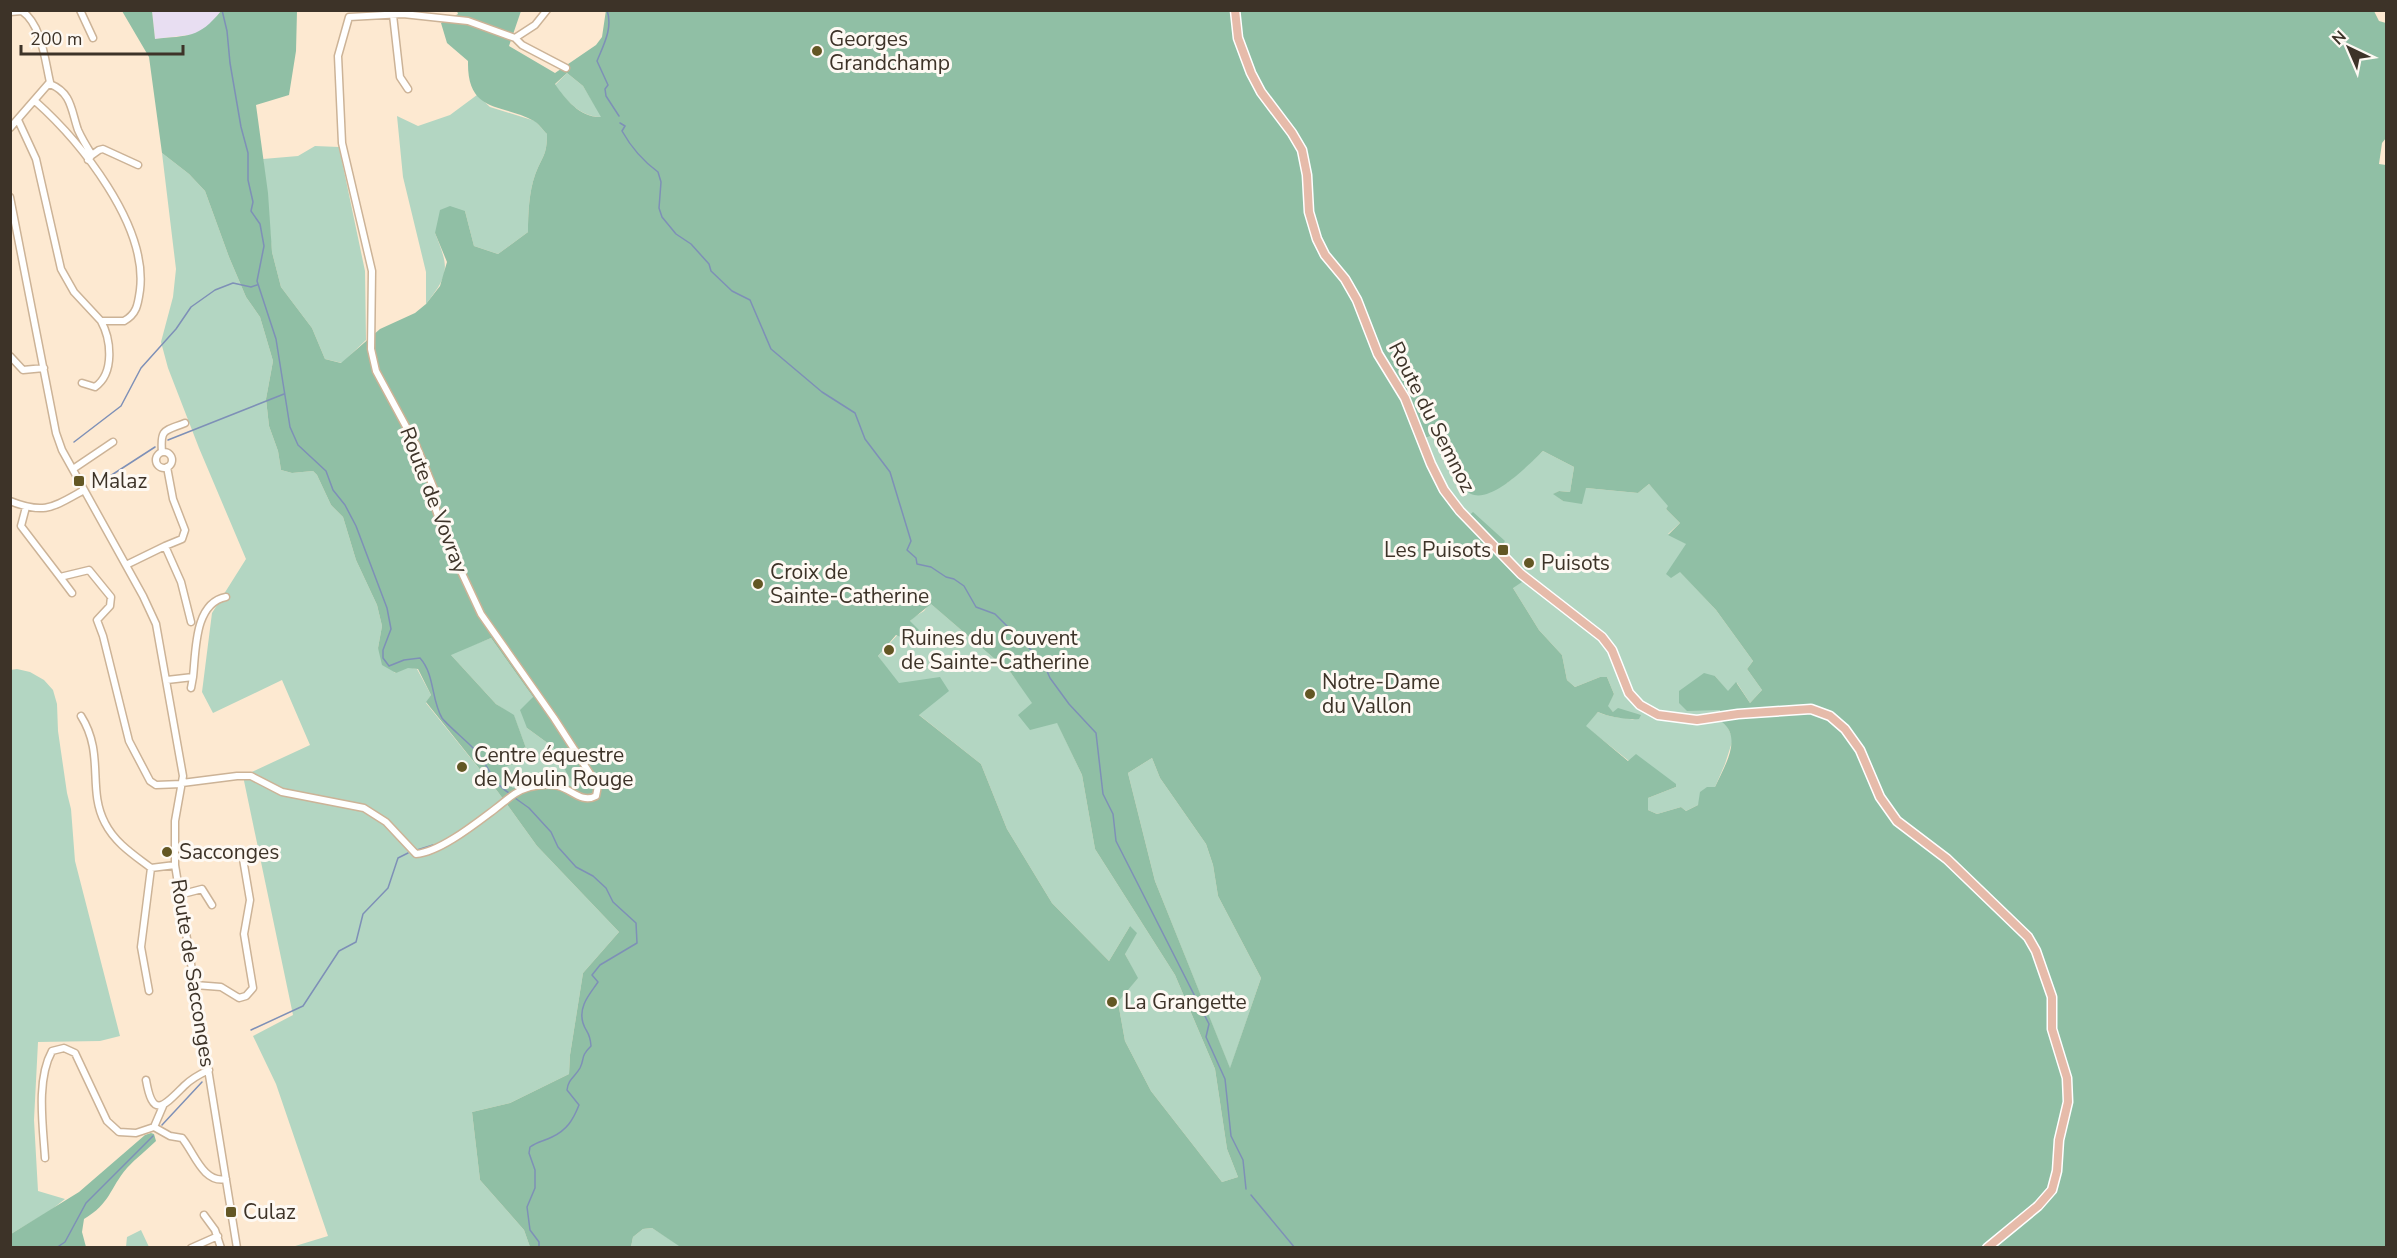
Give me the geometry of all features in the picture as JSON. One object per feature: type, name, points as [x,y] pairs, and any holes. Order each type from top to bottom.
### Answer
[{"type":"main road","name":"Route du Semnoz","points":[[1235,10],[1238,39],[1251,73],[1261,92],[1302,150],[1309,212],[1317,239],[1325,255],[1352,291],[1378,354],[1405,398],[1431,464],[1444,490],[1460,511],[1528,580],[1602,637],[1612,650],[1629,693],[1648,711],[1668,718],[1697,720],[1738,714],[1803,710],[1823,712],[1845,729],[1860,750],[1880,797],[1897,821],[1947,859],[2020,927],[2036,951],[2053,1005],[2054,1039],[2068,1085],[2068,1102],[2059,1140],[2055,1183],[2038,1206],[1987,1248]]},
{"type":"street","points":[[80,10],[93,38]]},
{"type":"street","points":[[515,38],[535,25],[547,10]]},
{"type":"street","points":[[10,12],[22,11],[29,17],[38,33],[50,84],[70,99],[90,158],[128,223],[140,263],[141,285],[136,310],[124,321],[101,321]]},
{"type":"street","name":"Route de Vovray","points":[[182,783],[251,776],[282,792],[364,808],[387,822],[416,854],[434,850],[513,794],[543,785],[558,786],[589,799],[596,796],[598,786],[554,718],[488,626],[467,588],[436,510],[430,477],[402,417],[376,371],[371,349],[372,271],[342,143],[338,63],[348,14],[468,21],[515,38],[522,45],[566,68]]},
{"type":"street","points":[[393,15],[400,77],[408,89]]},
{"type":"street","points":[[11,127],[50,84]]},
{"type":"street","points":[[35,101],[59,122],[90,158]]},
{"type":"street","points":[[18,120],[36,159],[61,269],[74,292],[101,321],[108,343],[107,368],[102,380],[95,387],[82,383]]},
{"type":"street","points":[[90,158],[103,149],[138,165]]},
{"type":"street","name":"Route de Sacconges","points":[[10,197],[56,433],[156,624],[183,776],[175,821],[175,865],[237,1248]]},
{"type":"street","points":[[10,356],[23,370],[44,368]]},
{"type":"street","points":[[162,452],[163,432],[185,423]]},
{"type":"street","points":[[73,469],[112,442]]},
{"type":"street","points":[[162,452],[166,452],[172,458],[172,462],[167,467],[159,467],[155,460],[162,452]]},
{"type":"street","points":[[126,565],[183,539],[185,530],[173,499],[167,467]]},
{"type":"street","points":[[10,501],[26,507],[44,509],[84,490]]},
{"type":"street","points":[[26,507],[21,526],[72,593]]},
{"type":"street","points":[[165,546],[181,582],[191,622]]},
{"type":"street","points":[[60,577],[89,570],[111,597],[110,606],[97,620],[129,741],[150,781],[156,785],[182,783]]},
{"type":"street","points":[[191,688],[203,616],[216,600],[226,597]]},
{"type":"street","points":[[167,680],[193,676]]},
{"type":"street","points":[[81,716],[94,746],[98,800],[105,823],[125,848],[151,868],[175,865]]},
{"type":"street","points":[[195,985],[220,987],[239,998],[246,996],[253,988],[244,934],[250,900],[242,853]]},
{"type":"street","points":[[149,991],[141,947],[151,868]]},
{"type":"street","points":[[179,895],[202,889],[212,904]]},
{"type":"street","points":[[45,1158],[42,1112],[45,1063],[51,1051],[64,1048],[75,1053],[107,1121],[119,1132],[136,1133],[154,1127],[170,1136],[182,1138],[208,1176],[219,1180],[226,1179]]},
{"type":"street","points":[[154,1127],[163,1106],[193,1079],[209,1070]]},
{"type":"street","points":[[146,1080],[151,1099],[163,1106]]},
{"type":"street","points":[[204,1215],[218,1236],[220,1248]]},
{"type":"street","points":[[191,1248],[218,1236]]},
{"type":"shaded area","points":[[152,11],[221,11],[208,27],[197,34],[155,39]]},
{"type":"green space","points":[[606,10],[2374,11],[2379,21],[2386,23],[2386,138],[2382,143],[2379,164],[2386,165],[2386,1247],[682,1248],[652,1228],[643,1229],[633,1237],[631,1247],[530,1247],[524,1230],[480,1180],[472,1112],[510,1103],[569,1074],[583,973],[619,932],[537,846],[498,792],[426,702],[431,695],[418,669],[408,668],[396,673],[382,665],[378,648],[382,626],[377,605],[356,560],[343,517],[331,505],[313,471],[292,473],[281,470],[278,451],[269,426],[266,399],[273,361],[260,317],[246,297],[205,191],[189,174],[162,153],[149,57],[122,11],[152,11],[155,39],[192,34],[206,27],[221,11],[297,11],[296,51],[289,95],[256,105],[268,193],[272,252],[281,287],[312,328],[325,359],[341,363],[380,329],[415,313],[426,304],[440,286],[447,262],[435,233],[440,210],[450,206],[465,211],[474,246],[498,254],[528,232],[531,189],[545,152],[547,134],[534,121],[480,99],[473,90],[469,78],[468,61],[447,43],[441,23],[458,14],[457,11],[521,11],[509,46],[555,73],[596,45],[602,37]],"holes":[[[567,73],[583,86],[601,117],[587,115],[581,111],[569,102],[555,84]],[[1439,433],[1464,488],[1472,494],[1482,495],[1494,491],[1517,475],[1543,451],[1574,467],[1570,492],[1559,491],[1553,494],[1563,501],[1582,504],[1586,488],[1638,493],[1649,484],[1668,506],[1666,509],[1680,523],[1668,535],[1686,544],[1666,574],[1671,578],[1680,572],[1716,610],[1753,661],[1747,669],[1762,690],[1750,703],[1736,682],[1728,691],[1715,676],[1704,673],[1679,691],[1679,703],[1687,711],[1720,710],[1722,722],[1731,736],[1730,753],[1723,771],[1715,787],[1707,787],[1700,792],[1698,805],[1686,811],[1681,807],[1657,814],[1648,810],[1648,798],[1676,787],[1676,784],[1636,754],[1628,761],[1586,726],[1598,712],[1630,719],[1639,719],[1641,715],[1618,708],[1613,712],[1608,706],[1614,694],[1607,677],[1600,677],[1575,687],[1567,680],[1562,655],[1539,630],[1513,588],[1522,582],[1497,552],[1505,541],[1473,512],[1464,520],[1456,511],[1436,483],[1417,441]],[[931,604],[1011,673],[1032,703],[1018,715],[1030,730],[1057,723],[1082,775],[1095,849],[1175,975],[1215,1069],[1227,1149],[1238,1177],[1222,1182],[1151,1091],[1125,1041],[1118,1002],[1138,978],[1125,954],[1137,933],[1130,926],[1109,961],[1052,903],[1007,829],[981,764],[919,715],[949,691],[940,677],[899,683],[878,656],[896,635],[910,641],[919,630],[910,621]],[[491,638],[533,697],[520,710],[527,728],[553,747],[575,789],[546,771],[513,788],[501,768],[530,759],[514,715],[496,704],[451,655]],[[1152,758],[1160,778],[1206,844],[1213,865],[1218,896],[1261,978],[1230,1068],[1155,881],[1128,773]]]},
{"type":"green space","points":[[567,73],[583,86],[602,117],[587,115],[569,102],[559,91],[555,85]]},
{"type":"green space","points":[[477,95],[490,107],[535,121],[547,134],[545,152],[531,189],[528,232],[498,254],[474,246],[465,211],[435,233],[443,254],[445,270],[440,285],[426,304],[426,272],[403,177],[397,116],[418,126],[450,115]]},
{"type":"green space","points":[[315,146],[339,147],[365,271],[366,340],[342,363],[325,359],[312,328],[281,287],[272,252],[263,159],[298,156]]},
{"type":"green space","points":[[162,153],[189,174],[205,191],[246,297],[260,317],[273,361],[266,399],[269,426],[278,451],[281,470],[292,473],[313,471],[331,505],[343,517],[356,560],[377,605],[382,626],[378,648],[395,673],[408,667],[417,669],[431,695],[426,703],[498,792],[537,846],[619,932],[583,973],[569,1074],[510,1103],[472,1112],[480,1180],[524,1230],[530,1247],[292,1247],[328,1236],[276,1084],[253,1036],[293,1015],[243,776],[310,745],[282,680],[213,713],[202,692],[212,613],[246,559],[199,448],[168,368],[161,342],[173,297],[176,269]]},
{"type":"green space","points":[[1439,433],[1456,466],[1464,488],[1507,483],[1543,451],[1574,467],[1570,492],[1559,491],[1554,494],[1563,501],[1586,488],[1638,493],[1649,484],[1669,506],[1666,509],[1680,523],[1668,534],[1687,544],[1674,565],[1716,610],[1753,661],[1747,669],[1762,690],[1750,703],[1737,683],[1728,692],[1715,676],[1720,710],[1733,739],[1715,787],[1707,788],[1698,805],[1686,811],[1681,807],[1657,814],[1648,810],[1648,798],[1676,787],[1629,761],[1585,726],[1598,712],[1635,720],[1613,712],[1607,706],[1614,694],[1607,677],[1600,677],[1575,687],[1567,680],[1562,655],[1539,630],[1513,588],[1432,479],[1417,441]]},
{"type":"green space","points":[[930,603],[1011,673],[1033,703],[1057,722],[1082,775],[1095,849],[1175,975],[1215,1069],[1227,1149],[1238,1177],[1222,1182],[1151,1091],[1125,1041],[1118,1002],[1137,978],[1125,954],[1130,926],[1109,961],[1052,903],[1007,829],[981,764],[918,714],[878,656]]},
{"type":"green space","points":[[491,638],[533,697],[527,728],[553,747],[576,790],[513,788],[500,768],[530,759],[514,716],[496,704],[450,654]]},
{"type":"green space","points":[[10,670],[30,672],[44,680],[53,690],[57,704],[58,731],[71,809],[75,861],[120,1036],[100,1041],[38,1042],[34,1120],[38,1191],[65,1199],[11,1234]]},
{"type":"green space","points":[[1152,758],[1160,778],[1206,844],[1213,865],[1218,896],[1261,978],[1230,1069],[1155,881],[1128,773]]},
{"type":"green space","points":[[154,1134],[156,1141],[127,1168],[100,1207],[84,1219],[82,1232],[86,1247],[11,1247],[11,1234],[79,1192],[145,1135]]},
{"type":"green space","points":[[652,1228],[682,1247],[631,1247],[633,1237],[643,1229]]},
{"type":"green space","points":[[141,1230],[149,1247],[126,1247],[127,1237]]},
{"type":"waterway","points":[[222,10],[241,127],[248,153],[248,180],[253,202],[251,211],[260,224],[264,246],[257,281],[276,339],[290,427],[298,445],[326,471],[333,490],[345,505],[356,526],[387,608],[391,629],[383,650],[383,658],[389,666],[404,660],[420,658],[431,679],[442,718],[475,750],[494,779],[509,793]]},
{"type":"waterway","points":[[607,10],[608,30],[597,61],[608,85],[605,89],[606,96],[619,116]]},
{"type":"waterway","points":[[620,123],[625,126],[622,131],[633,148],[658,172],[661,182],[659,208],[662,217],[676,234],[691,244],[709,264],[711,271],[732,291],[750,300],[771,349],[822,392],[855,413],[865,439],[890,472],[911,541],[907,550],[916,558],[917,564],[931,567],[964,586],[976,607],[995,614],[1037,656]]},
{"type":"waterway","points":[[74,442],[121,406],[141,368],[176,329],[191,307],[215,290],[233,283],[251,287],[257,285]]},
{"type":"waterway","points":[[168,440],[284,394]]},
{"type":"waterway","points":[[107,478],[155,447]]},
{"type":"waterway","points":[[1043,662],[1050,678],[1069,704],[1096,733],[1103,794],[1113,814],[1116,841],[1209,1024],[1206,1037],[1225,1079],[1231,1136],[1243,1160],[1246,1189]]},
{"type":"waterway","points":[[515,798],[529,808],[551,832],[558,847],[576,867],[593,876],[606,888],[613,902],[636,923],[637,943],[600,965],[592,975],[598,982],[582,1011],[591,1046],[585,1053],[580,1068],[570,1081],[567,1090],[579,1105],[577,1110],[562,1131],[530,1147],[529,1153],[535,1170],[535,1188],[527,1207],[530,1230],[539,1242],[539,1248]]},
{"type":"waterway","points":[[417,850],[433,845]]},
{"type":"waterway","points":[[251,1030],[303,1006],[339,951],[356,942],[363,914],[388,888],[398,858],[408,853]]},
{"type":"waterway","points":[[162,1125],[202,1082]]},
{"type":"waterway","points":[[56,1248],[65,1242],[86,1203],[153,1136]]},
{"type":"waterway","points":[[1251,1195],[1295,1248]]},
{"type":"place","name":"Georges Grandchamp","points":[[817,51]]},
{"type":"place","name":"Malaz","points":[[79,481]]},
{"type":"place","name":"Les Puisots","points":[[1503,550]]},
{"type":"place","name":"Puisots","points":[[1529,563]]},
{"type":"place","name":"Croix de Sainte-Catherine","points":[[758,584]]},
{"type":"place","name":"Ruines du Couvent de Sainte-Catherine","points":[[889,650]]},
{"type":"place","name":"Notre-Dame du Vallon","points":[[1310,694]]},
{"type":"place","name":"Centre équestre de Moulin Rouge","points":[[462,767]]},
{"type":"place","name":"Sacconges","points":[[167,852]]},
{"type":"place","name":"La Grangette","points":[[1112,1002]]},
{"type":"place","name":"Culaz","points":[[231,1212]]}]
